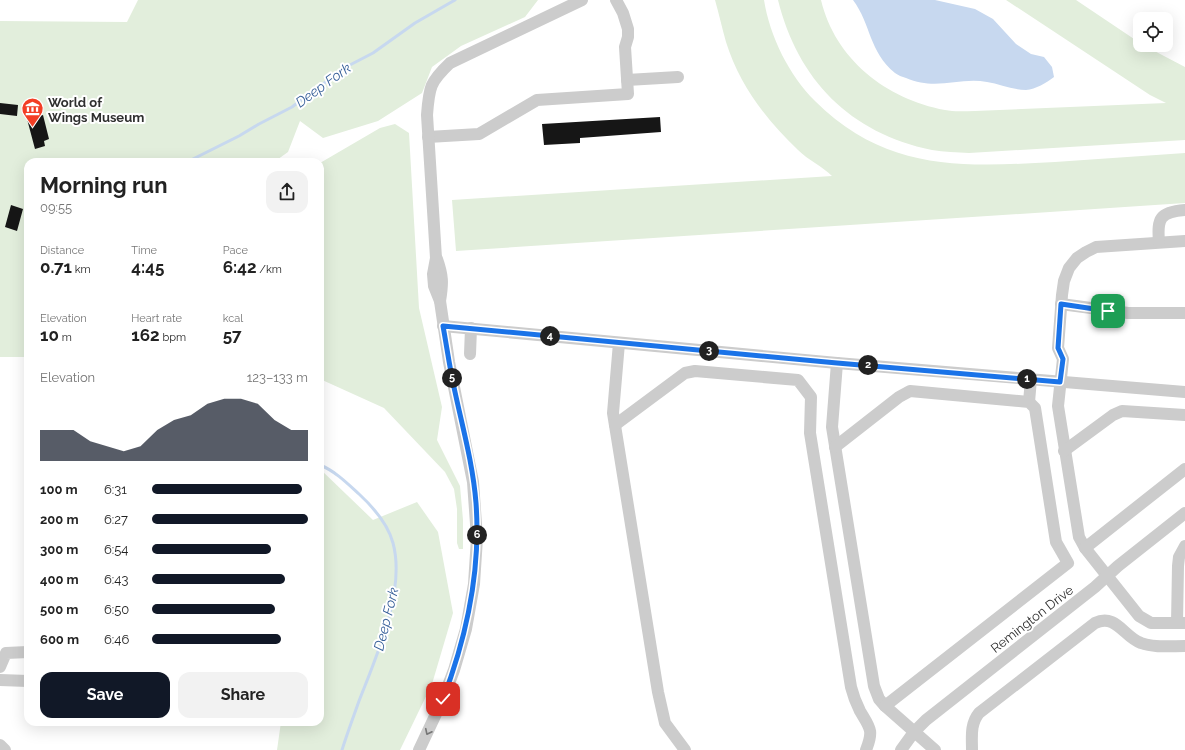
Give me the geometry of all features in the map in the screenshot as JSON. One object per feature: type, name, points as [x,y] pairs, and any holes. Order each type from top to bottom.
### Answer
[{"type":"street","points":[[419,750],[443,699],[454,670],[466,629],[476,563],[477,538],[473,482],[452,376],[440,301],[434,286],[433,274],[436,258],[428,137],[428,96],[435,78],[450,63],[582,0]]},
{"type":"street","points":[[428,137],[479,134],[537,100],[628,94],[625,47],[628,37],[628,29],[623,13],[616,0]]},
{"type":"street","points":[[627,80],[678,77]]},
{"type":"street","points":[[1159,242],[1158,229],[1162,217],[1168,212],[1185,210]]},
{"type":"street","points":[[1185,241],[1107,246],[1086,252],[1077,258],[1069,268],[1064,281],[1058,348],[1063,359],[1058,406],[1064,451],[1077,531],[1085,548],[1139,616],[1146,621],[1158,623],[1181,623],[1178,566],[1179,557],[1185,546]]},
{"type":"street","points":[[1061,304],[1128,313],[1185,313]]},
{"type":"street","points":[[443,326],[837,363],[1185,392]]},
{"type":"street","points":[[470,354],[471,328]]},
{"type":"street","points":[[619,343],[613,409],[659,700],[665,723],[685,750]]},
{"type":"street","points":[[837,363],[831,421],[872,678],[876,692],[885,706],[935,750]]},
{"type":"street","points":[[615,425],[685,373],[695,371],[798,380],[811,397],[810,433],[851,687],[855,700],[869,723],[870,732],[866,750]]},
{"type":"street","points":[[1029,402],[1031,379]]},
{"type":"street","points":[[835,447],[910,391],[1029,402],[1035,408],[1056,542],[1068,563],[885,706]]},
{"type":"street","points":[[1064,451],[1113,415],[1122,411],[1185,415]]},
{"type":"street","points":[[1085,548],[1185,470]]},
{"type":"street","name":"Remington Drive","points":[[901,750],[914,732],[926,720],[1095,587],[1185,513]]},
{"type":"street","points":[[972,750],[972,727],[979,713],[1095,623],[1103,620],[1112,622],[1129,637],[1144,644],[1185,646]]},
{"type":"street","points":[[0,667],[3,653],[24,652]]},
{"type":"street","points":[[0,680],[24,681]]},
{"type":"street","points":[[0,745],[5,750]]},
{"type":"green space","points":[[138,0],[538,0],[525,17],[461,46],[432,67],[422,93],[378,121],[323,138],[300,121],[288,152],[280,158],[24,158],[24,357],[0,357],[0,21],[127,22]]},
{"type":"green space","points":[[715,0],[764,0],[771,28],[782,55],[806,91],[815,101],[842,124],[870,141],[898,153],[927,160],[957,164],[1021,164],[1185,153],[1185,203],[456,251],[452,200],[832,176],[806,157],[786,138],[765,114],[746,87],[738,72],[726,42]]},
{"type":"green space","points":[[778,0],[821,0],[828,21],[838,41],[851,58],[866,73],[884,86],[903,96],[923,105],[945,110],[975,111],[1166,103],[1150,95],[1006,0],[1076,0],[1133,38],[1133,52],[1156,52],[1185,67],[1185,140],[969,153],[932,150],[903,142],[876,131],[853,116],[832,99],[814,78],[799,55],[787,29]]},
{"type":"green space","points":[[395,124],[409,133],[419,308],[442,407],[437,440],[460,486],[463,520],[463,549],[459,549],[457,543],[457,509],[454,489],[445,472],[384,408],[324,381],[324,161],[380,128]]},
{"type":"green space","points":[[324,473],[373,520],[417,502],[438,532],[453,613],[432,684],[400,750],[277,750],[280,726],[324,726]]},
{"type":"water","points":[[853,0],[935,0],[975,9],[993,19],[1016,44],[1031,54],[1044,57],[1052,67],[1054,77],[1041,85],[1026,90],[987,82],[967,81],[937,84],[917,82],[903,77],[895,73],[886,65],[880,56],[864,19]]},
{"type":"building","points":[[0,103],[18,105],[17,116],[0,114]]},
{"type":"building","points":[[43,115],[49,139],[44,141],[45,146],[35,149],[27,119]]},
{"type":"building","points":[[660,117],[661,132],[580,138],[580,143],[544,145],[542,124]]},
{"type":"building","points":[[11,205],[23,209],[17,231],[5,227]]},
{"type":"waterway","name":"Deep Fork","points":[[195,158],[292,107],[346,67],[373,53],[415,23],[455,0]]},
{"type":"waterway","name":"Deep Fork","points":[[324,467],[336,474],[375,510],[391,536],[396,562],[396,582],[387,624],[342,750]]},
{"type":"place","name":"World of Wings Museum","points":[[32,128]]},
{"type":"route","points":[[443,699],[454,670],[466,629],[474,584],[477,538],[476,503],[473,482],[443,326],[837,363],[1060,382],[1063,359],[1058,348],[1061,304],[1108,311]]}]
